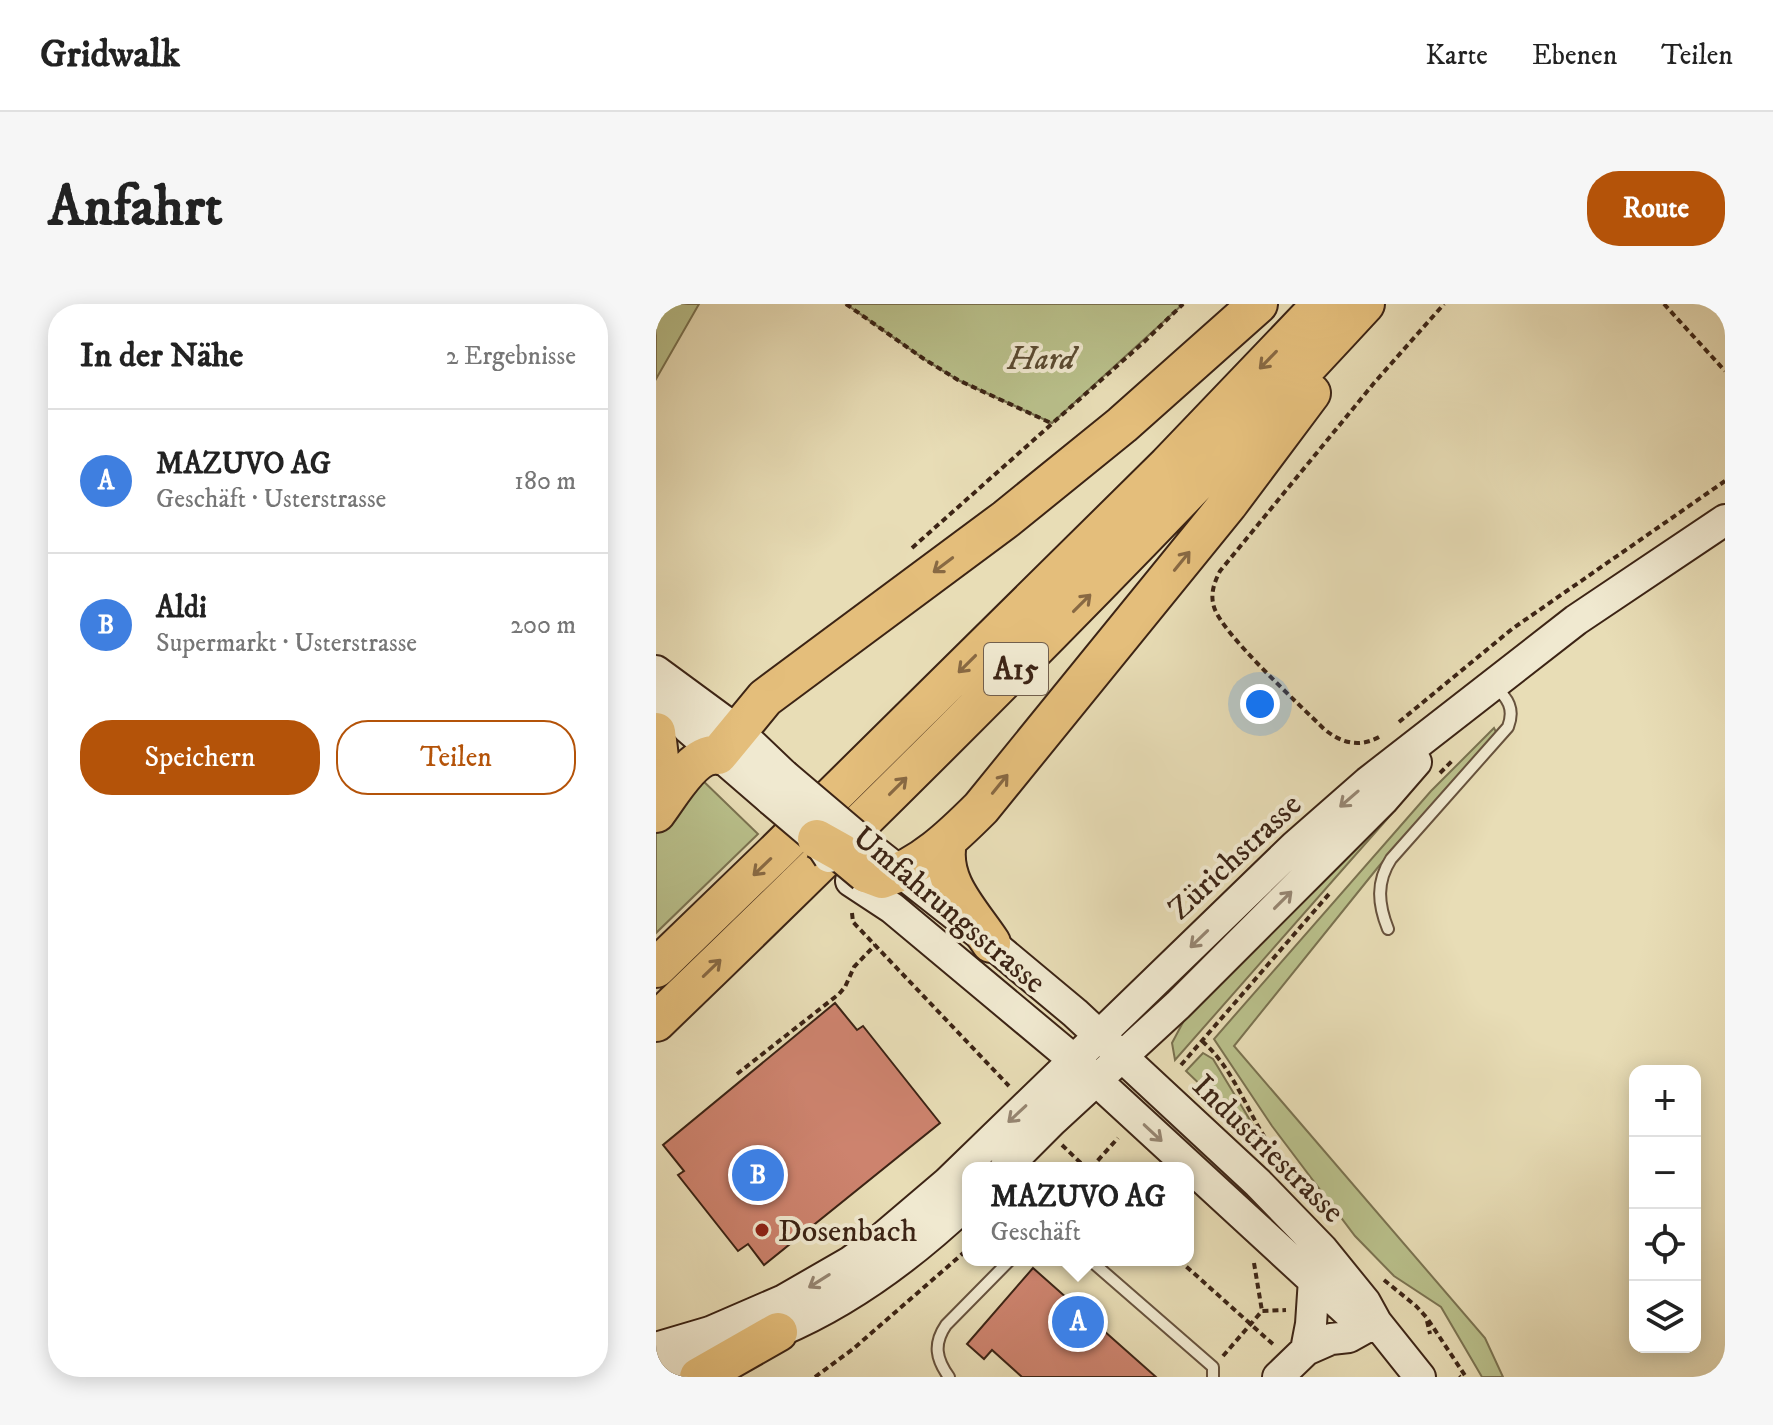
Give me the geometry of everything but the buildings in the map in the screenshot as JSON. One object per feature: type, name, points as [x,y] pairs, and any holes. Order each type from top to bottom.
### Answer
[{"type":"highway","points":[[657,812],[695,763],[729,743],[765,698],[1006,519],[1122,425],[1258,304]]},
{"type":"highway","name":"A15","points":[[656,968],[1157,476],[1322,304]]},
{"type":"highway","name":"A15","points":[[656,1022],[807,877],[1079,606],[1365,304]]},
{"type":"highway","points":[[817,839],[842,853],[868,875],[947,842],[991,796],[1228,504],[1378,304]]},
{"type":"highway","points":[[656,732],[661,775],[657,812]]},
{"type":"highway","points":[[947,842],[944,860],[947,876],[991,943]]},
{"type":"highway","points":[[699,1377],[778,1332]]},
{"type":"main road","name":"Zürichstrasse","points":[[1085,1070],[1111,1046],[1295,846],[1368,782],[1576,620],[1725,520]]},
{"type":"main road","name":"Umfahrungsstrasse","points":[[656,671],[868,875],[892,908],[1085,1070]]},
{"type":"main road","name":"Umfahrungsstrasse","points":[[656,693],[729,743]]},
{"type":"main road","name":"Umfahrungsstrasse","points":[[777,788],[817,839]]},
{"type":"main road","name":"Umfahrungsstrasse","points":[[868,875],[991,943],[1111,1046]]},
{"type":"main road","name":"Industriestrasse","points":[[1111,1046],[1299,1224],[1365,1302],[1376,1322],[1420,1377]]},
{"type":"main road","name":"Industriestrasse","points":[[1085,1070],[1186,1162]]},
{"type":"main road","points":[[1010,1162],[1085,1070]]},
{"type":"main road","points":[[974,1162],[1085,1070]]},
{"type":"main road","name":"Industriestrasse","points":[[1194,1169],[1350,1314],[1376,1322]]},
{"type":"main road","points":[[656,1348],[710,1332],[808,1288],[850,1262],[962,1172]]},
{"type":"main road","points":[[656,1372],[778,1332],[864,1287],[962,1208]]},
{"type":"main road","points":[[1292,1363],[1311,1324],[1314,1279]]},
{"type":"main road","points":[[1292,1363],[1331,1339],[1349,1337],[1376,1322]]},
{"type":"lane","points":[[1388,929],[1379,900],[1383,872],[1391,859],[1508,727],[1510,705],[1503,693],[1492,685]]},
{"type":"lane","points":[[949,1377],[936,1350],[938,1337],[1004,1266]]},
{"type":"lane","points":[[1097,1266],[1213,1372]]},
{"type":"path","points":[[846,304],[958,380],[1052,423]]},
{"type":"path","points":[[908,552],[1183,304]]},
{"type":"path","points":[[1387,732],[1364,743],[1349,743],[1332,736],[1228,631],[1214,607],[1212,589],[1220,571],[1374,383],[1444,304]]},
{"type":"path","points":[[1664,304],[1725,371]]},
{"type":"path","points":[[1397,723],[1512,629],[1725,481]]},
{"type":"path","points":[[868,875],[853,922],[1013,1091]]},
{"type":"path","points":[[737,1074],[839,994],[854,967],[875,945]]},
{"type":"path","points":[[1181,1065],[1266,967]]},
{"type":"path","points":[[1202,1041],[1228,1071],[1266,1140],[1316,1202]]},
{"type":"path","points":[[1094,1162],[1118,1138]]},
{"type":"path","points":[[1062,1145],[1081,1162]]},
{"type":"path","points":[[815,1377],[853,1349],[962,1254]]},
{"type":"path","points":[[1253,1257],[1262,1311]]},
{"type":"path","points":[[1186,1266],[1292,1363]]},
{"type":"path","points":[[1382,1279],[1427,1318],[1466,1377]]},
{"type":"path","points":[[1427,1318],[1430,1334]]},
{"type":"path","points":[[1213,1372],[1251,1324]]},
{"type":"green space","points":[[656,304],[699,304],[656,379]]},
{"type":"green space","name":"Hard","points":[[846,304],[1183,304],[1052,423],[958,380]]},
{"type":"green space","points":[[1494,728],[1497,734],[1379,866],[1234,1046],[1485,1338],[1503,1377],[1482,1377],[1441,1307],[1394,1276],[1355,1236],[1272,1126],[1214,1039],[1431,791]]},
{"type":"green space","points":[[697,775],[758,834],[656,933],[656,829]]},
{"type":"green space","points":[[1393,806],[1395,810],[1175,1060],[1172,1043],[1189,1011]]},
{"type":"green space","points":[[1203,1053],[1213,1059],[1273,1158],[1186,1071]]},
{"type":"place","name":"Aldi","points":[[758,1175]]},
{"type":"place","name":"Dosenbach","points":[[762,1230]]},
{"type":"place","name":"MAZUVO AG","points":[[1078,1322]]}]
